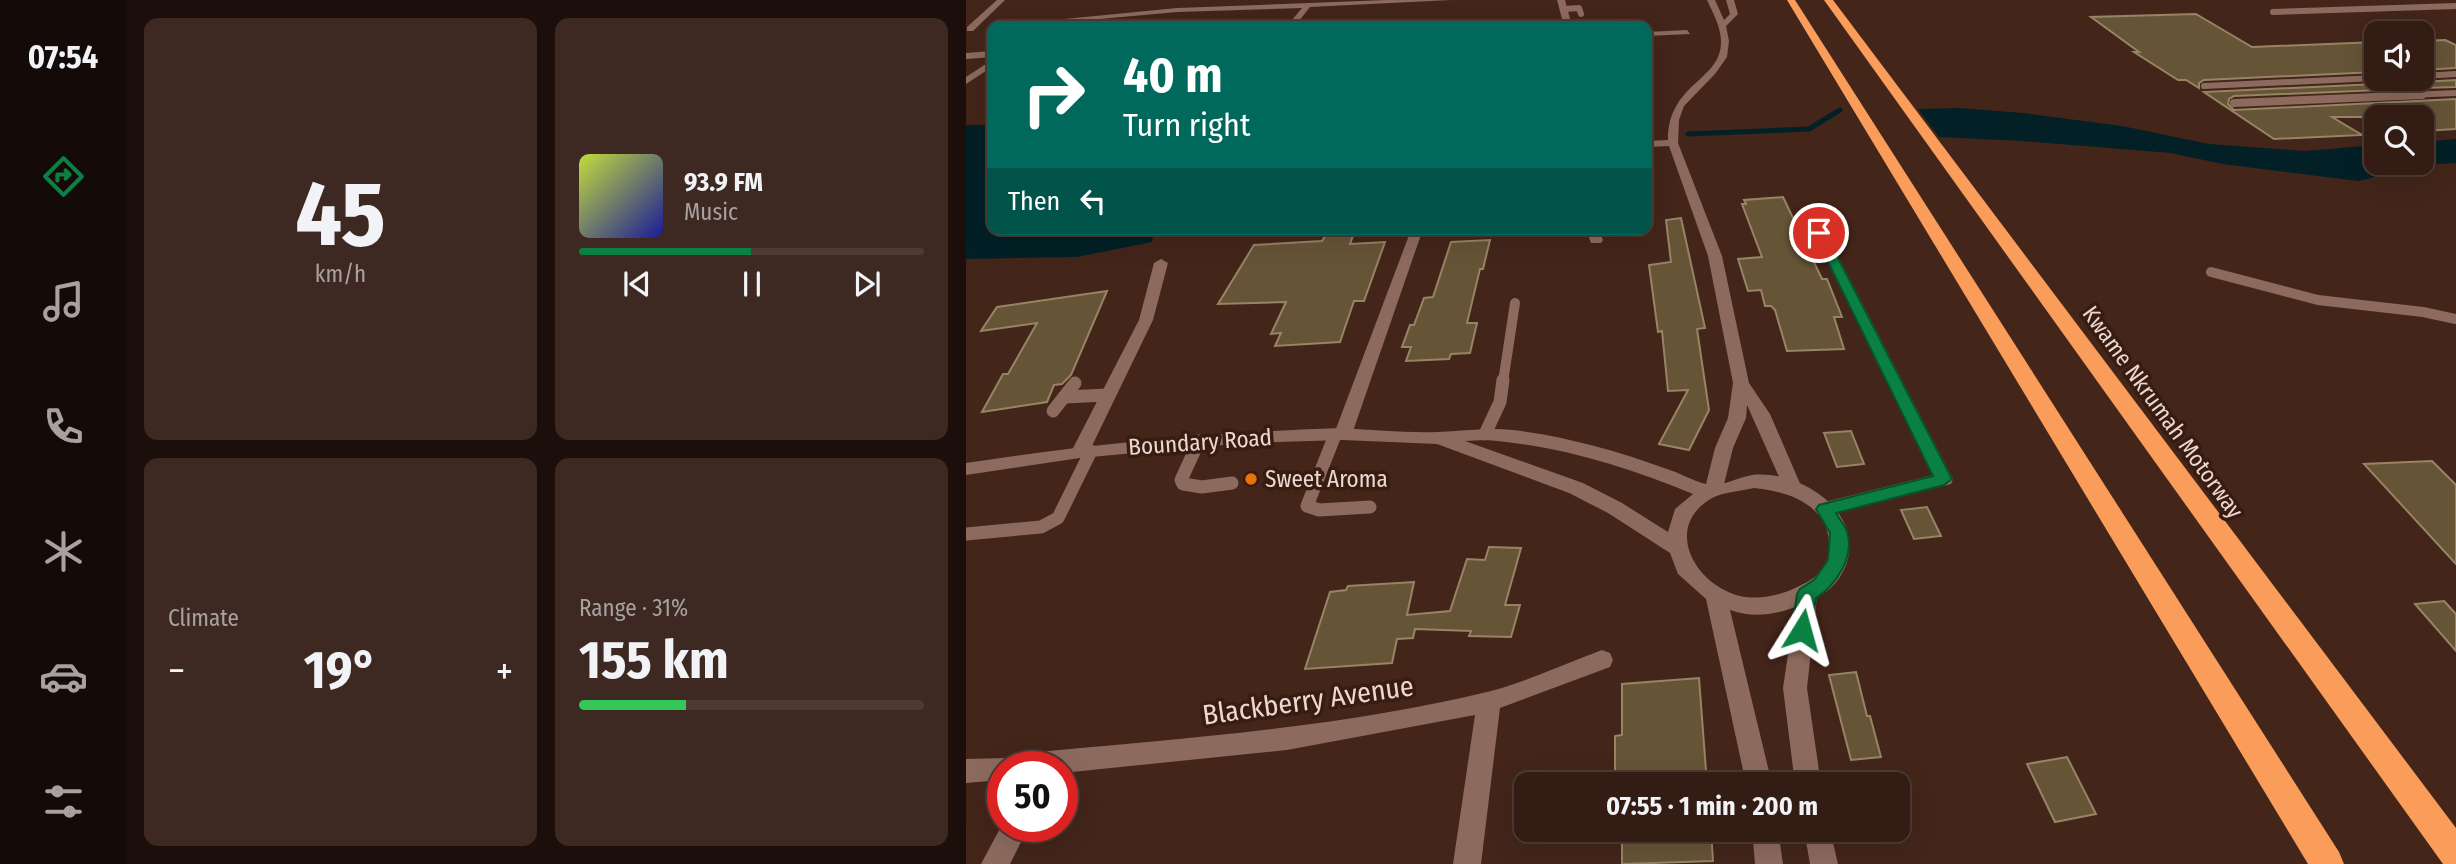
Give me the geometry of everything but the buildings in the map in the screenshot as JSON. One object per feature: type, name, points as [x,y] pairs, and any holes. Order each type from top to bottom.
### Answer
[{"type":"highway","points":[[1791,0],[2327,864]]},
{"type":"highway","name":"Kwame Nkrumah Motorway","points":[[1828,0],[2456,855]]},
{"type":"street","points":[[968,29],[1002,0]]},
{"type":"street","points":[[1152,12],[1169,0]]},
{"type":"street","points":[[1070,21],[1177,10],[1447,0]]},
{"type":"street","points":[[1711,0],[1722,26],[1725,48],[1712,73],[1680,105],[1672,124],[1673,143],[1715,256],[1741,383],[1737,418],[1711,490]]},
{"type":"street","points":[[1722,26],[1734,14],[1730,0]]},
{"type":"street","points":[[1562,4],[1567,21]]},
{"type":"street","points":[[1295,21],[1306,7]]},
{"type":"street","points":[[1170,21],[1177,10]]},
{"type":"street","points":[[968,29],[987,27]]},
{"type":"street","points":[[1652,34],[1687,32]]},
{"type":"street","points":[[966,80],[987,66]]},
{"type":"street","points":[[1652,144],[1673,143]]},
{"type":"street","points":[[1675,547],[1676,531],[1682,515],[1711,490],[1754,481],[1774,482],[1793,488],[1825,509],[1944,479],[1808,210]]},
{"type":"street","points":[[1339,434],[1415,235]]},
{"type":"street","points":[[1086,451],[1108,395],[1146,320],[1161,263]]},
{"type":"street","points":[[1741,383],[1761,414],[1793,488]]},
{"type":"street","name":"Boundary Road","points":[[966,469],[1086,451],[1199,441],[1339,434],[1436,438],[1485,434],[1514,436],[1573,447],[1711,490]]},
{"type":"street","name":"Boundary Road","points":[[1436,438],[1576,488],[1615,508],[1675,547],[1687,575],[1716,596],[1733,602],[1762,605],[1790,601],[1807,594],[1826,579],[1838,561],[1839,533],[1825,509]]},
{"type":"street","points":[[1806,772],[1795,688],[1807,594]]},
{"type":"street","points":[[1716,596],[1756,772]]},
{"type":"street","name":"Blackberry Avenue","points":[[1078,762],[1287,739],[1489,702],[1602,660]]},
{"type":"street","points":[[1467,864],[1489,702]]},
{"type":"street","points":[[966,771],[987,769]]},
{"type":"street","points":[[995,864],[1007,842]]},
{"type":"street","points":[[1766,842],[1769,864]]},
{"type":"street","points":[[1819,842],[1824,864]]},
{"type":"lane","points":[[1562,4],[1578,8],[1581,13]]},
{"type":"lane","points":[[2273,12],[2456,6]]},
{"type":"lane","points":[[966,56],[987,54]]},
{"type":"lane","points":[[2434,75],[2456,74]]},
{"type":"lane","points":[[2204,86],[2364,79]]},
{"type":"lane","points":[[2234,103],[2456,93]]},
{"type":"lane","points":[[2211,272],[2318,300],[2423,312],[2456,319]]},
{"type":"lane","points":[[1485,434],[1500,402],[1515,303]]},
{"type":"lane","points":[[1053,411],[1075,383]]},
{"type":"lane","points":[[1065,397],[1108,395]]},
{"type":"lane","points":[[1339,434],[1307,506],[1319,510],[1370,507]]},
{"type":"lane","points":[[1199,441],[1181,480],[1183,484],[1202,487],[1232,483]]},
{"type":"lane","points":[[966,534],[1050,524],[1058,518],[1086,451]]},
{"type":"water","points":[[1959,108],[2023,113],[2122,126],[2209,144],[2305,151],[2364,146],[2364,175],[2382,175],[2359,181],[2223,164],[2171,153],[1939,137],[1918,109]]},
{"type":"water","points":[[966,125],[987,125],[987,235],[1153,235],[1152,242],[1077,257],[966,259]]},
{"type":"water","points":[[2456,139],[2456,163],[2434,164],[2434,141]]},
{"type":"waterway","points":[[1688,134],[1809,129],[1840,110]]},
{"type":"place","name":"Sweet Aroma","points":[[1251,479]]},
{"type":"route","points":[[1802,630],[1807,594],[1821,585],[1838,561],[1839,533],[1825,509],[1944,479],[1819,233]]}]
